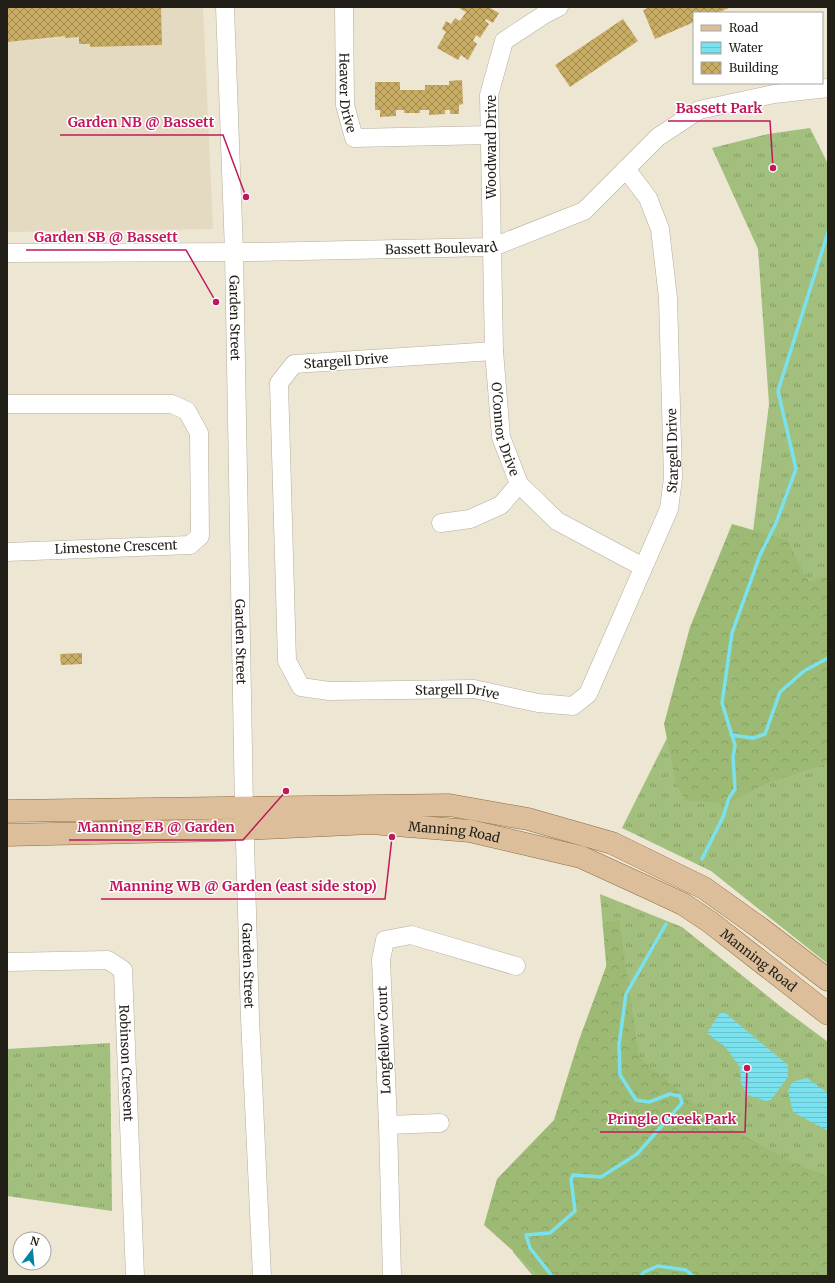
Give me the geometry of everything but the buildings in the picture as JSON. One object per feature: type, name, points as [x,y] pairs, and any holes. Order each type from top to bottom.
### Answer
[{"type":"main road","name":"Manning Road","points":[[7,811],[449,805],[528,819],[612,843],[704,888],[760,928],[828,980]]},
{"type":"main road","name":"Manning Road","points":[[7,835],[245,829],[371,823],[470,831],[582,858],[682,904],[710,922],[828,1014]]},
{"type":"street","name":"Garden Street","points":[[225,7],[234,252],[244,807],[250,1018],[262,1276]]},
{"type":"street","name":"Heaver Drive","points":[[344,7],[345,105],[354,138],[490,135]]},
{"type":"street","name":"Woodward Drive","points":[[493,247],[489,95],[504,41],[545,14],[559,7]]},
{"type":"street","name":"Bassett Boulevard","points":[[7,253],[234,252],[493,247],[584,210],[658,137],[699,110],[774,94],[828,88]]},
{"type":"street","name":"Stargell Drive","points":[[494,352],[294,364],[279,383],[287,661],[301,687],[330,691],[474,689],[538,702],[573,706],[588,694],[669,509],[673,478],[668,298],[660,229],[648,198],[626,169]]},
{"type":"street","name":"O'Connor Drive","points":[[493,247],[494,352],[501,437],[519,484],[557,521],[643,567]]},
{"type":"street","name":"Limestone Crescent","points":[[7,404],[172,404],[187,411],[198,434],[200,536],[190,545],[7,552]]},
{"type":"street","points":[[441,523],[470,519],[501,506],[519,484]]},
{"type":"street","name":"Longfellow Court","points":[[392,1276],[388,1125],[381,960],[385,940],[412,935],[516,966]]},
{"type":"street","name":"Robinson Crescent","points":[[7,962],[108,960],[123,970],[135,1276]]},
{"type":"street","points":[[388,1125],[440,1123]]},
{"type":"shaded area","points":[[7,7],[203,7],[213,229],[7,232]]},
{"type":"green space","points":[[810,128],[828,164],[828,964],[711,871],[622,828],[712,648],[753,531],[769,404],[758,249],[712,148],[768,134]]},
{"type":"green space","points":[[732,524],[787,540],[809,582],[828,576],[828,763],[765,784],[726,804],[685,800],[676,783],[664,724],[690,627]]},
{"type":"green space","points":[[600,894],[682,927],[785,1010],[828,1042],[828,1276],[533,1276],[513,1252],[514,1212],[601,1061],[607,975]]},
{"type":"green space","points":[[619,920],[639,1057],[713,1119],[799,1166],[828,1176],[828,1276],[541,1276],[484,1225],[497,1179],[554,1120],[579,1040],[607,964],[603,923]]},
{"type":"green space","points":[[110,1043],[112,1211],[7,1196],[7,1049]]},
{"type":"water","points":[[724,1012],[788,1065],[788,1077],[771,1100],[766,1101],[747,1095],[741,1083],[740,1067],[726,1048],[707,1033],[719,1014]]},
{"type":"water","points":[[807,1078],[828,1093],[828,1131],[793,1112],[788,1091],[792,1082]]},
{"type":"waterway","points":[[702,859],[723,817],[729,798],[735,789],[733,757],[735,745],[722,703],[732,633],[760,555],[776,523],[796,469],[778,391],[828,232]]},
{"type":"waterway","points":[[731,735],[753,738],[765,734],[780,692],[804,671],[828,658]]},
{"type":"waterway","points":[[552,1276],[530,1248],[526,1235],[550,1233],[575,1211],[571,1179],[573,1175],[601,1177],[637,1154],[682,1103],[680,1096],[670,1094],[649,1102],[636,1100],[620,1075],[619,1045],[626,994],[666,924]]},
{"type":"waterway","points":[[641,1276],[644,1272],[658,1266],[686,1270],[693,1276]]},
{"type":"place","name":"Bassett Park","points":[[773,168]]},
{"type":"place","name":"Garden NB @ Bassett","points":[[246,197]]},
{"type":"place","name":"Garden SB @ Bassett","points":[[216,302]]},
{"type":"place","name":"Manning EB @ Garden","points":[[286,791]]},
{"type":"place","name":"Manning WB @ Garden (east side stop)","points":[[392,837]]},
{"type":"place","name":"Pringle Creek Park","points":[[747,1068]]}]
